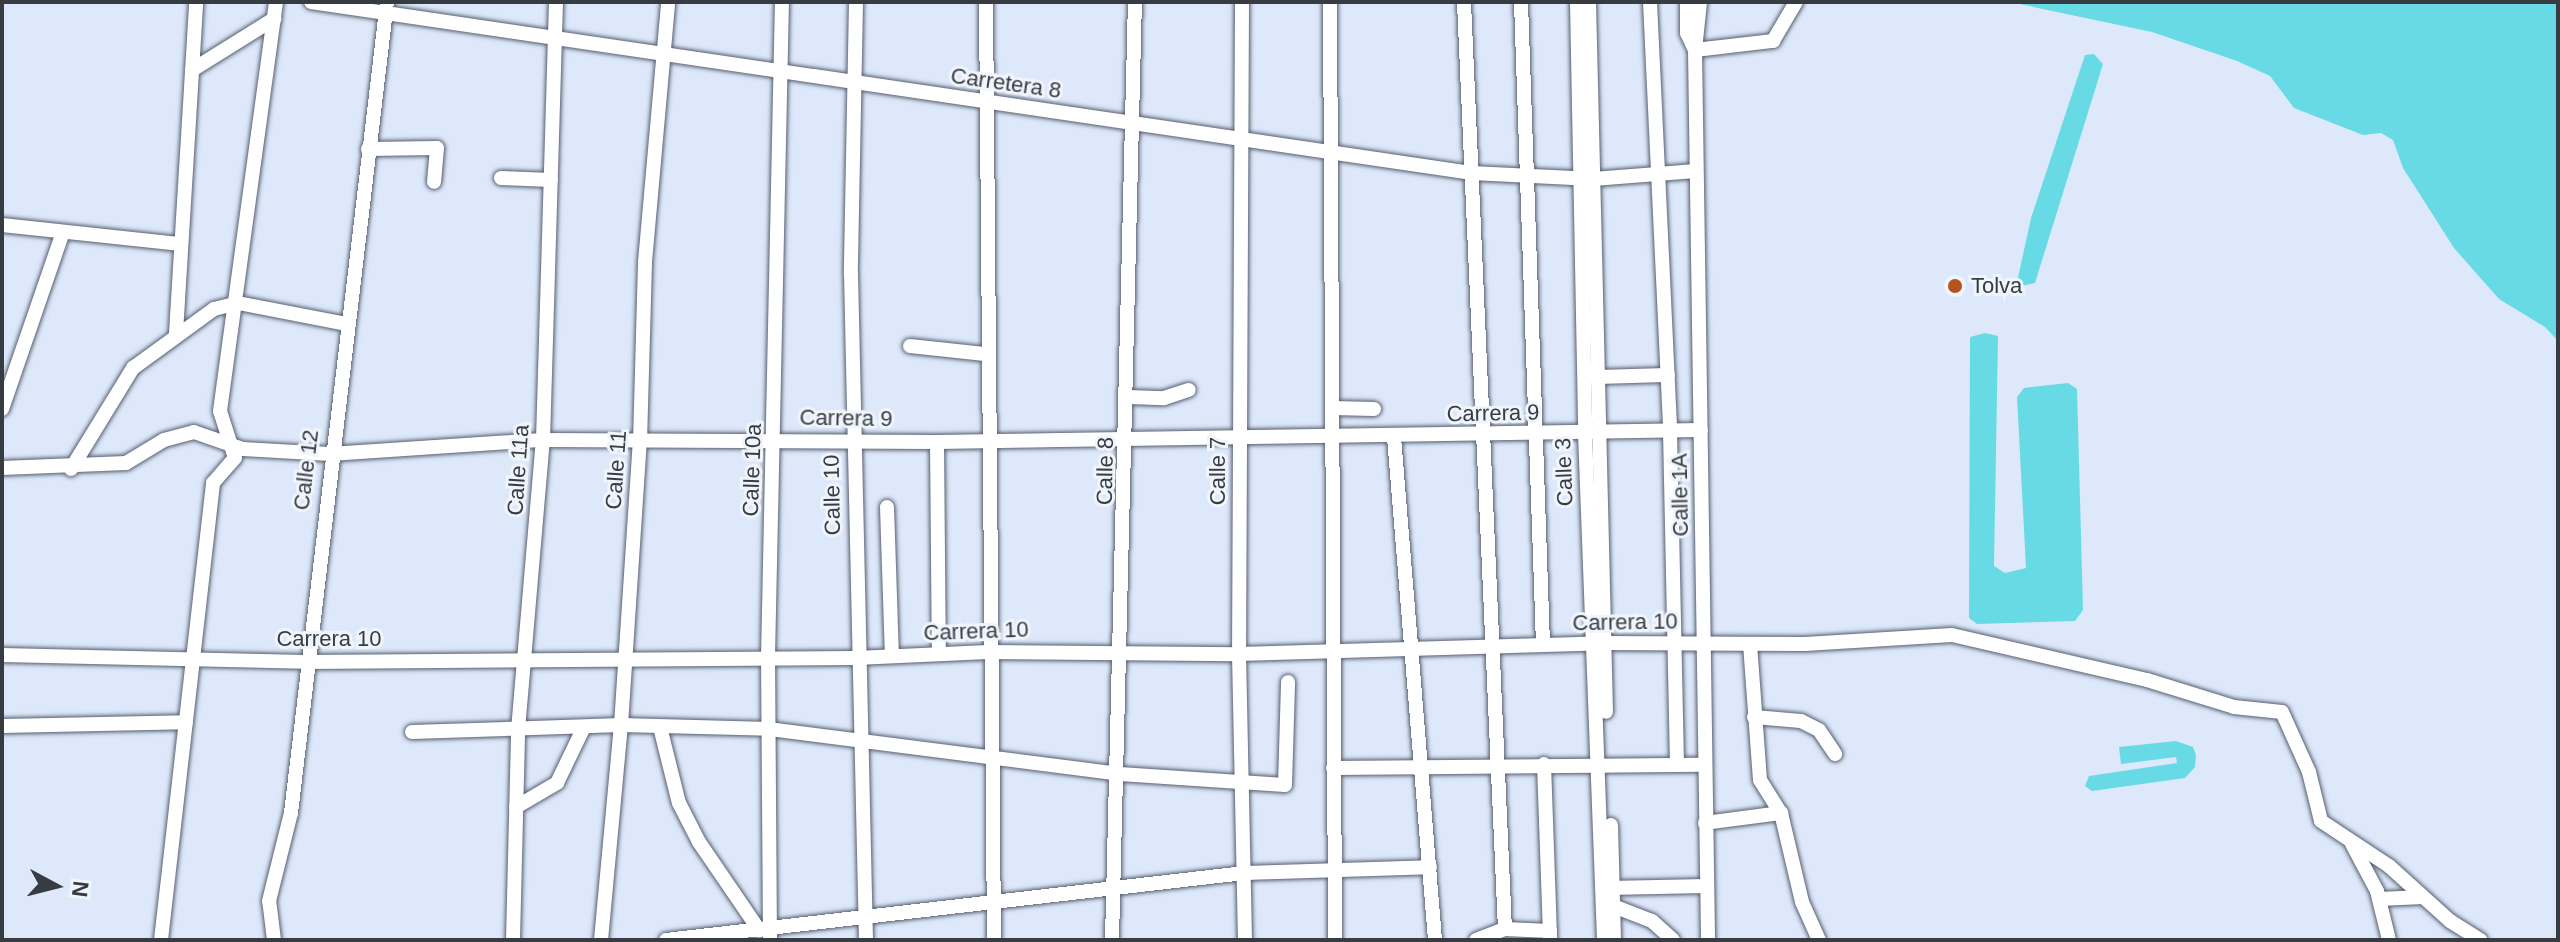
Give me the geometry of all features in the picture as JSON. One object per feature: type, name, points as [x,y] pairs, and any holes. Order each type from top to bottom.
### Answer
[{"type":"street","points":[[176,333],[196,2]]},
{"type":"street","points":[[161,940],[213,483],[233,466],[230,442],[220,411],[238,303],[276,2]]},
{"type":"street","name":"Carretera 8","points":[[311,2],[386,7],[555,36],[857,80],[985,105],[1240,135],[1472,173],[1586,179],[1696,171]]},
{"type":"street","name":"Calle 11a","points":[[513,940],[518,730],[543,440],[556,2]]},
{"type":"street","name":"Calle 11","points":[[601,940],[621,725],[640,442],[645,262],[668,2]]},
{"type":"street","name":"Calle 10a","points":[[766,933],[768,657],[782,2]]},
{"type":"street","name":"Calle 10","points":[[856,2],[857,80],[851,274],[856,658],[866,940]]},
{"type":"street","points":[[986,2],[985,440],[994,940]]},
{"type":"street","name":"Calle 8","points":[[1112,940],[1120,774],[1135,2]]},
{"type":"street","name":"Calle 7","points":[[1242,2],[1239,654],[1245,940]]},
{"type":"street","points":[[1330,2],[1333,436],[1330,652],[1335,940]]},
{"type":"street","points":[[1464,2],[1486,435],[1505,929]]},
{"type":"street","points":[[1521,2],[1543,645]]},
{"type":"street","name":"Calle 3","points":[[1577,2],[1596,377],[1591,433]]},
{"type":"street","name":"Calle 3","points":[[1589,2],[1586,179],[1591,433],[1609,888],[1604,940]]},
{"type":"street","points":[[1650,2],[1670,431],[1677,764]]},
{"type":"street","name":"Calle 1A","points":[[1687,2],[1687,33],[1695,50]]},
{"type":"street","name":"Calle 1A","points":[[1700,2],[1695,50],[1696,171],[1702,765],[1708,940]]},
{"type":"street","points":[[1695,50],[1773,41],[1796,2]]},
{"type":"street","name":"Calle 12","points":[[274,940],[269,901],[291,813],[305,662],[386,7]]},
{"type":"street","points":[[192,70],[274,19]]},
{"type":"street","points":[[368,149],[437,148],[434,182]]},
{"type":"street","points":[[501,178],[551,180]]},
{"type":"street","points":[[2,225],[62,235],[181,244]]},
{"type":"street","points":[[2,409],[62,235]]},
{"type":"street","points":[[71,469],[133,368],[176,333],[214,309],[238,303],[346,324]]},
{"type":"street","points":[[910,346],[985,354]]},
{"type":"street","points":[[1596,377],[1668,375]]},
{"type":"street","points":[[1129,397],[1164,398],[1189,390]]},
{"type":"street","points":[[1332,408],[1374,409]]},
{"type":"street","name":"Carrera 9","points":[[2,468],[71,469],[126,463],[176,435],[194,432],[253,450],[330,454],[543,440],[937,442],[1128,436],[1394,437],[1701,430]]},
{"type":"street","points":[[1394,437],[1408,649],[1435,940]]},
{"type":"street","points":[[937,442],[939,654]]},
{"type":"street","points":[[887,507],[892,656]]},
{"type":"street","name":"Carrera 10","points":[[2,655],[193,657],[305,662],[624,657],[856,658],[988,652],[1239,654],[1675,642],[1750,644],[1952,635],[2147,680],[2234,707],[2282,712],[2309,772],[2321,821],[2347,838]]},
{"type":"street","points":[[1750,644],[1760,780],[1781,813],[1802,902],[1819,940]]},
{"type":"street","points":[[412,732],[621,725],[769,729],[990,753],[1120,774],[1243,785],[1286,784],[1288,682]]},
{"type":"street","points":[[1754,717],[1801,721],[1819,730],[1835,754]]},
{"type":"street","points":[[2,726],[186,722]]},
{"type":"street","points":[[516,807],[557,783],[584,727]]},
{"type":"street","points":[[660,727],[679,803],[699,842],[766,933]]},
{"type":"street","points":[[1333,768],[1603,763],[1702,765]]},
{"type":"street","points":[[1476,940],[1505,929],[1550,936],[1544,764]]},
{"type":"street","points":[[1705,823],[1781,813]]},
{"type":"street","points":[[2347,838],[2476,939]]},
{"type":"street","points":[[2347,838],[2359,852],[2379,899],[2389,940]]},
{"type":"street","points":[[666,940],[766,933],[866,916],[994,905],[1244,873],[1430,867]]},
{"type":"street","points":[[1609,888],[1706,886]]},
{"type":"street","points":[[2379,899],[2423,897]]},
{"type":"street","points":[[1609,904],[1652,921],[1673,940]]},
{"type":"street","name":"Calle 3","points":[[1609,904],[1614,940]]},
{"type":"water","points":[[2010,2],[2558,2],[2558,341],[2545,327],[2499,299],[2454,248],[2403,168],[2393,140],[2381,133],[2363,135],[2294,108],[2270,76],[2237,61],[2152,32]]},
{"type":"water","points":[[2094,54],[2103,64],[2035,283],[2021,286],[2017,282],[2031,218],[2085,55]]},
{"type":"water","points":[[1985,333],[1998,336],[1994,566],[2005,573],[2026,568],[2017,397],[2024,388],[2068,383],[2077,389],[2083,610],[2075,621],[1977,624],[1969,618],[1970,337]]},
{"type":"water","points":[[2176,741],[2193,747],[2196,755],[2195,767],[2185,778],[2092,791],[2085,786],[2089,776],[2177,763],[2176,757],[2121,764],[2119,747]]},
{"type":"place","name":"Tolva","points":[[1955,286]]}]
